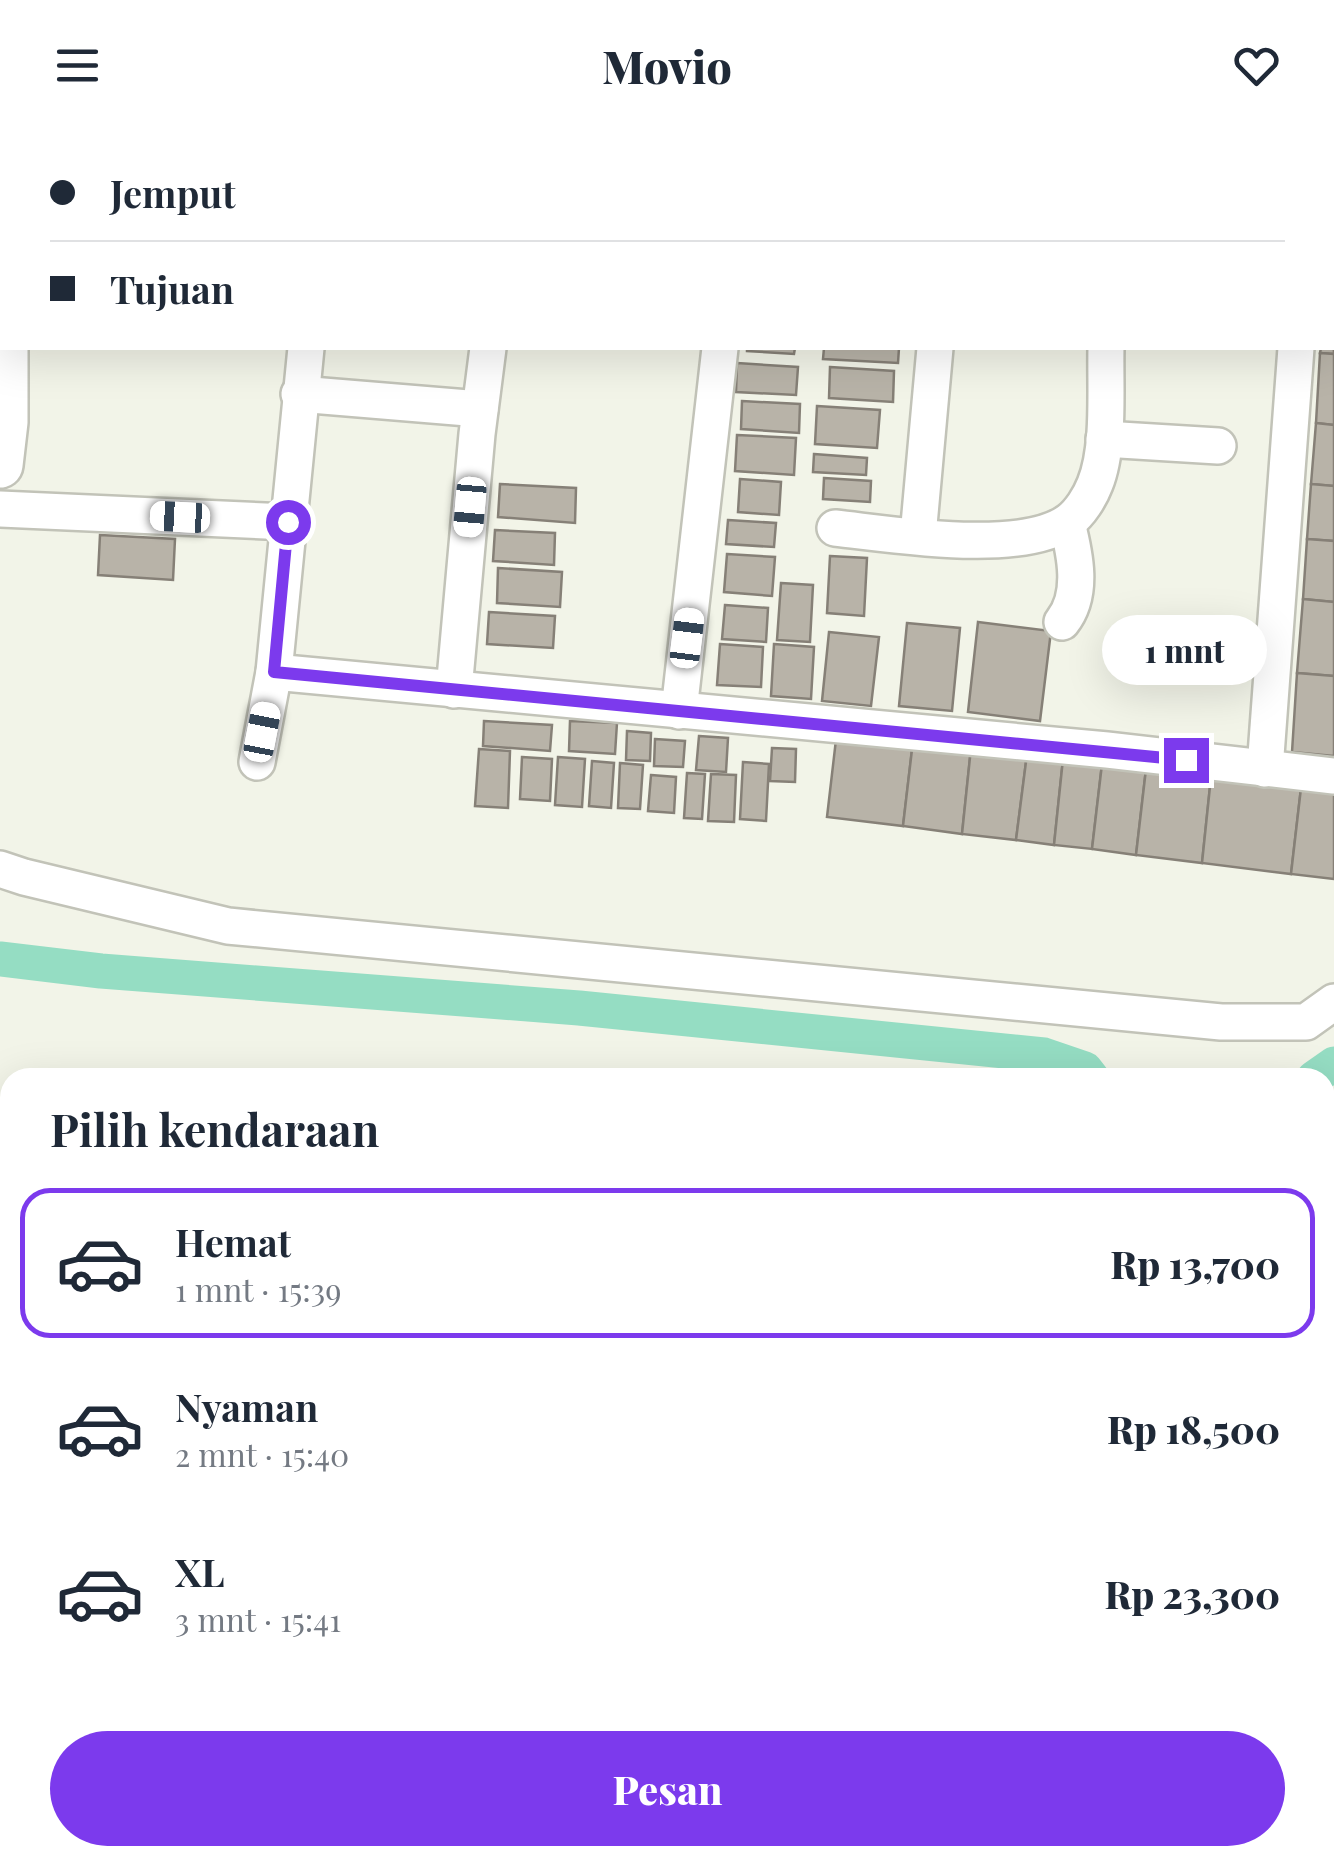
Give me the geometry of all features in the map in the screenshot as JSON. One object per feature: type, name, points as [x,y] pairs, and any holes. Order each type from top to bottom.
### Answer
[{"type":"main road","points":[[2,436],[5,350]]},
{"type":"street","points":[[257,762],[274,672],[306,350]]},
{"type":"street","points":[[454,690],[488,350]]},
{"type":"street","points":[[679,711],[720,350]]},
{"type":"street","points":[[918,536],[935,350]]},
{"type":"street","points":[[835,528],[1005,540],[1067,523],[1080,511],[1096,484],[1104,439],[1106,350]]},
{"type":"street","points":[[1265,770],[1296,350]]},
{"type":"street","points":[[300,394],[480,409]]},
{"type":"street","points":[[1104,439],[1218,446]]},
{"type":"street","points":[[0,509],[288,522]]},
{"type":"street","points":[[1062,622],[1073,604],[1076,582],[1067,523]]},
{"type":"street","points":[[274,672],[1106,750],[1334,776]]},
{"type":"street","points":[[0,868],[24,878],[228,926],[1222,1022],[1306,1022],[1334,1002]]},
{"type":"building","points":[[747,350],[795,350],[794,354]]},
{"type":"building","points":[[824,350],[899,350],[898,363],[823,359]]},
{"type":"building","points":[[1320,353],[1334,354],[1334,425],[1316,423]]},
{"type":"building","points":[[737,363],[798,367],[796,395],[736,392]]},
{"type":"building","points":[[830,367],[894,371],[893,402],[829,398]]},
{"type":"building","points":[[742,401],[800,404],[799,433],[741,429]]},
{"type":"building","points":[[817,406],[880,410],[877,448],[815,444]]},
{"type":"building","points":[[1316,423],[1334,425],[1334,486],[1311,484]]},
{"type":"building","points":[[737,435],[796,438],[794,475],[735,471]]},
{"type":"building","points":[[814,454],[867,458],[866,475],[813,472]]},
{"type":"building","points":[[824,478],[871,481],[870,502],[823,499]]},
{"type":"building","points":[[740,479],[781,482],[779,515],[738,512]]},
{"type":"building","points":[[500,484],[576,488],[575,523],[498,517]]},
{"type":"building","points":[[1311,484],[1334,486],[1334,541],[1307,539]]},
{"type":"building","points":[[728,520],[776,523],[774,547],[726,544]]},
{"type":"building","points":[[495,530],[555,533],[554,565],[493,561]]},
{"type":"building","points":[[100,535],[175,539],[173,580],[98,575]]},
{"type":"building","points":[[1307,539],[1334,541],[1334,602],[1303,599]]},
{"type":"building","points":[[727,554],[775,557],[772,596],[724,592]]},
{"type":"building","points":[[830,556],[867,558],[864,616],[827,613]]},
{"type":"building","points":[[498,568],[562,572],[560,607],[497,603]]},
{"type":"building","points":[[781,583],[813,585],[810,642],[777,640]]},
{"type":"building","points":[[1303,599],[1334,602],[1334,676],[1297,673]]},
{"type":"building","points":[[725,605],[768,608],[766,642],[722,639]]},
{"type":"building","points":[[489,612],[555,616],[553,648],[487,644]]},
{"type":"building","points":[[978,622],[1051,631],[1040,721],[968,712]]},
{"type":"building","points":[[907,623],[960,628],[952,711],[899,706]]},
{"type":"building","points":[[829,632],[879,637],[871,706],[822,701]]},
{"type":"building","points":[[720,644],[763,647],[761,687],[717,685]]},
{"type":"building","points":[[774,644],[814,647],[811,699],[771,696]]},
{"type":"building","points":[[1297,673],[1334,676],[1334,756],[1292,752]]},
{"type":"building","points":[[484,721],[552,725],[550,751],[483,746]]},
{"type":"building","points":[[570,721],[617,723],[615,754],[569,751]]},
{"type":"building","points":[[627,731],[651,733],[650,761],[626,760]]},
{"type":"building","points":[[837,731],[913,741],[903,826],[827,817]]},
{"type":"building","points":[[699,736],[728,738],[726,772],[696,770]]},
{"type":"building","points":[[655,739],[685,741],[683,767],[654,766]]},
{"type":"building","points":[[913,741],[971,748],[962,834],[903,826]]},
{"type":"building","points":[[772,748],[796,749],[795,782],[770,781]]},
{"type":"building","points":[[971,748],[1027,754],[1016,840],[962,834]]},
{"type":"building","points":[[479,749],[510,751],[508,808],[475,806]]},
{"type":"building","points":[[1027,754],[1063,759],[1054,845],[1016,840]]},
{"type":"building","points":[[522,757],[552,759],[550,801],[520,799]]},
{"type":"building","points":[[558,757],[585,759],[582,807],[555,805]]},
{"type":"building","points":[[1063,759],[1102,764],[1092,849],[1054,845]]},
{"type":"building","points":[[592,761],[614,763],[611,808],[589,806]]},
{"type":"building","points":[[743,762],[769,764],[766,821],[740,819]]},
{"type":"building","points":[[620,763],[643,765],[640,809],[618,808]]},
{"type":"building","points":[[1102,764],[1146,769],[1136,855],[1092,849]]},
{"type":"building","points":[[1146,769],[1211,777],[1202,863],[1136,855]]},
{"type":"building","points":[[687,773],[705,774],[702,819],[684,818]]},
{"type":"building","points":[[711,774],[736,775],[734,822],[708,821]]},
{"type":"building","points":[[651,775],[676,777],[674,813],[648,811]]},
{"type":"building","points":[[1211,777],[1301,788],[1291,874],[1202,863]]},
{"type":"building","points":[[1301,788],[1334,792],[1334,879],[1291,874]]},
{"type":"waterway","points":[[0,959],[101,971],[579,1008],[1044,1055],[1082,1068]]},
{"type":"waterway","points":[[1328,1068],[1334,1064]]},
{"type":"route","points":[[288,522],[274,672],[1186,760]]}]
